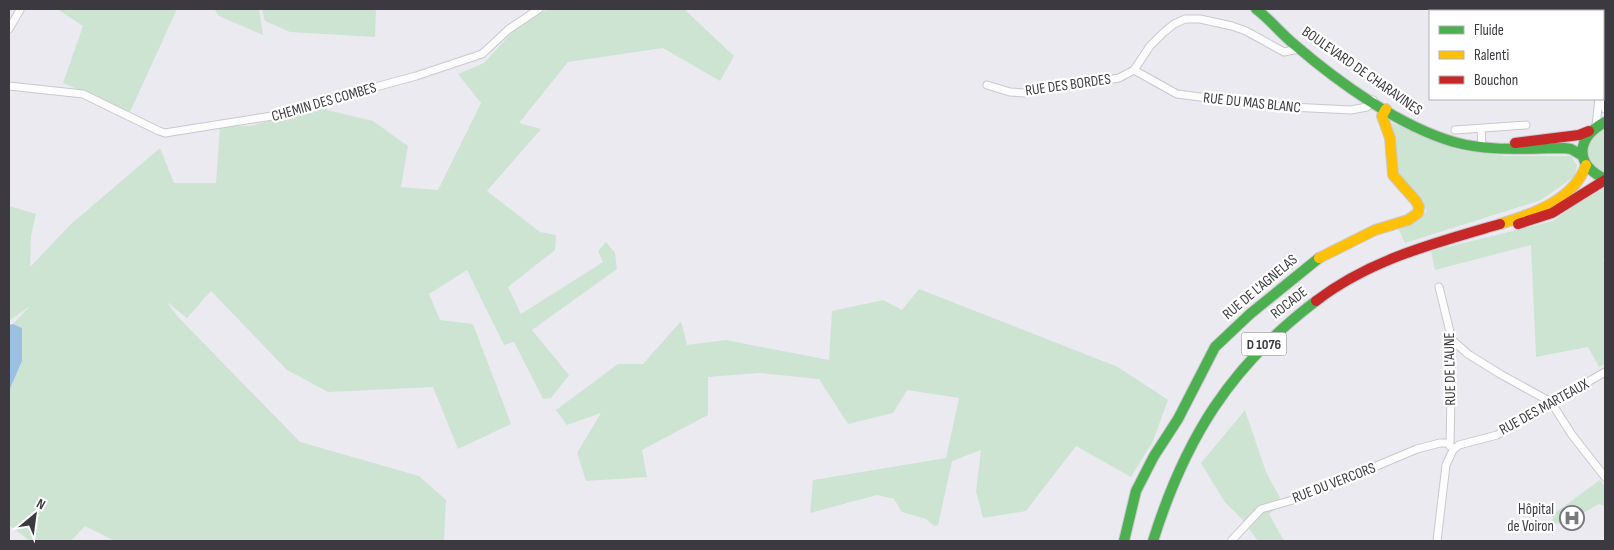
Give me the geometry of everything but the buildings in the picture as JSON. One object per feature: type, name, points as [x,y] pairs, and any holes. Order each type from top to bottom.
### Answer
[{"type":"main road","name":"BOULEVARD DE CHARAVINES","points":[[1256,9],[1299,49],[1386,109],[1437,136],[1455,142],[1510,149],[1571,149],[1584,160],[1591,172],[1605,179]]},
{"type":"main road","name":"RUE DE L'AGNELAS","points":[[1124,541],[1136,491],[1154,456],[1178,419],[1215,347],[1250,314],[1316,260],[1375,230],[1408,220],[1418,213],[1419,207],[1416,201],[1393,175],[1390,138],[1382,116],[1386,109]]},
{"type":"main road","name":"BOULEVARD DE CHARAVINES","points":[[1486,146],[1579,135],[1597,126]]},
{"type":"main road","points":[[1584,160],[1583,143],[1597,126]]},
{"type":"main road","name":"ROCADE","points":[[1153,541],[1167,493],[1199,427],[1226,386],[1268,340],[1312,304],[1362,272],[1401,254],[1519,218],[1549,204],[1578,183],[1584,160]]},
{"type":"main road","name":"ROCADE","points":[[1463,234],[1542,217],[1561,208],[1605,179]]},
{"type":"street","name":"CHEMIN DES COMBES","points":[[9,86],[83,94],[165,133],[262,119],[291,113],[327,100],[416,76],[482,54],[509,29],[538,9]]},
{"type":"street","points":[[9,30],[20,10]]},
{"type":"street","points":[[1134,70],[1150,46],[1174,24],[1185,19],[1200,19],[1232,26],[1284,52],[1299,49]]},
{"type":"street","name":"RUE DES BORDES","points":[[987,85],[1010,92],[1025,93],[1119,78],[1134,70]]},
{"type":"street","name":"RUE DU MAS BLANC","points":[[1134,70],[1177,94],[1261,105],[1351,110],[1367,106],[1373,100]]},
{"type":"street","points":[[1605,94],[1605,109]]},
{"type":"street","points":[[1597,126],[1599,100]]},
{"type":"street","points":[[1455,130],[1526,125]]},
{"type":"street","points":[[1481,129],[1486,146]]},
{"type":"street","name":"RUE DE L'AUNE","points":[[1439,287],[1452,340],[1453,392],[1449,443]]},
{"type":"street","points":[[1452,340],[1468,354],[1551,402],[1572,435],[1605,476]]},
{"type":"street","name":"RUE DES MARTEAUX","points":[[1453,450],[1459,446],[1496,435],[1605,372]]},
{"type":"street","name":"RUE DU VERCORS","points":[[1230,541],[1261,508],[1300,498],[1417,449],[1440,443],[1449,443]]},
{"type":"street","points":[[1437,541],[1446,464],[1453,450],[1449,443]]},
{"type":"green space","points":[[57,9],[177,9],[130,112],[63,83],[83,26]]},
{"type":"green space","points":[[214,9],[259,9],[263,35],[219,16]]},
{"type":"green space","points":[[262,9],[376,9],[375,37],[290,32],[265,21]]},
{"type":"green space","points":[[548,9],[684,9],[734,56],[720,81],[663,48],[568,62],[519,123],[541,129],[487,191],[540,232],[556,235],[555,250],[508,287],[521,314],[603,262],[598,251],[606,242],[615,253],[617,269],[532,330],[569,375],[551,398],[543,399],[514,342],[504,345],[467,270],[429,294],[440,320],[473,324],[511,424],[458,449],[433,387],[328,392],[287,370],[211,291],[187,318],[167,302],[178,317],[300,442],[419,476],[446,500],[444,541],[115,541],[85,526],[71,541],[30,541],[9,525],[9,391],[22,361],[22,328],[13,324],[30,306],[9,321],[9,206],[36,214],[31,236],[30,267],[71,224],[160,148],[174,183],[216,183],[220,126],[250,126],[326,106],[327,110],[373,121],[408,146],[401,187],[438,190],[481,103],[458,74],[484,63],[518,26]]},
{"type":"green space","points":[[1387,121],[1459,150],[1506,156],[1571,156],[1577,165],[1575,176],[1541,200],[1405,243],[1397,226],[1427,211],[1396,170],[1397,147]]},
{"type":"green space","points":[[1605,128],[1605,174],[1597,171],[1592,166],[1588,159],[1587,151],[1592,137],[1597,131]]},
{"type":"green space","points":[[1605,188],[1605,258],[1603,259],[1605,264],[1605,364],[1599,367],[1588,347],[1536,357],[1531,245],[1435,270],[1431,251],[1553,221],[1577,203]]},
{"type":"green space","points":[[919,289],[1118,367],[1168,400],[1153,441],[1131,477],[1076,446],[1026,511],[983,518],[976,491],[981,450],[952,461],[938,525],[934,526],[926,519],[902,512],[894,499],[877,495],[810,513],[813,480],[946,458],[959,398],[907,390],[893,413],[848,424],[819,379],[759,373],[708,377],[708,415],[642,450],[647,477],[586,481],[577,453],[601,413],[567,425],[556,410],[618,364],[643,364],[681,321],[687,345],[726,340],[829,360],[832,311],[883,300],[902,310]]},
{"type":"green space","points":[[1245,410],[1266,472],[1283,503],[1269,514],[1284,541],[1258,541],[1241,518],[1224,501],[1201,463]]},
{"type":"green space","points":[[1600,480],[1605,486],[1605,506],[1599,504],[1571,520],[1570,518],[1563,523],[1554,524],[1552,515]]},
{"type":"water","points":[[13,324],[22,328],[22,361],[9,391],[9,325]]},
{"type":"traffic: fast","points":[[1256,9],[1290,41],[1330,74],[1391,114],[1433,135],[1454,142],[1481,147],[1509,149],[1564,148],[1571,149],[1583,156]]},
{"type":"traffic: fast","points":[[1605,122],[1595,128],[1588,136],[1582,151],[1588,166],[1605,179]]},
{"type":"traffic: fast","points":[[1124,541],[1136,491],[1154,456],[1178,419],[1215,347],[1250,314],[1319,258]]},
{"type":"traffic: fast","points":[[1153,541],[1180,470],[1196,437],[1214,407],[1259,352],[1316,301]]},
{"type":"traffic: slow","points":[[1319,258],[1375,230],[1408,220],[1418,213],[1419,207],[1416,201],[1393,175],[1390,138],[1382,116],[1386,109]]},
{"type":"traffic: slow","points":[[1500,224],[1551,204],[1572,188],[1586,165]]},
{"type":"traffic: jam","points":[[1515,143],[1579,135],[1589,131]]},
{"type":"traffic: jam","points":[[1518,224],[1552,213],[1605,180]]},
{"type":"traffic: jam","points":[[1316,301],[1337,286],[1381,263],[1428,246],[1500,224]]},
{"type":"place","name":"Hôpital de Voiron","points":[[1572,518]]}]
